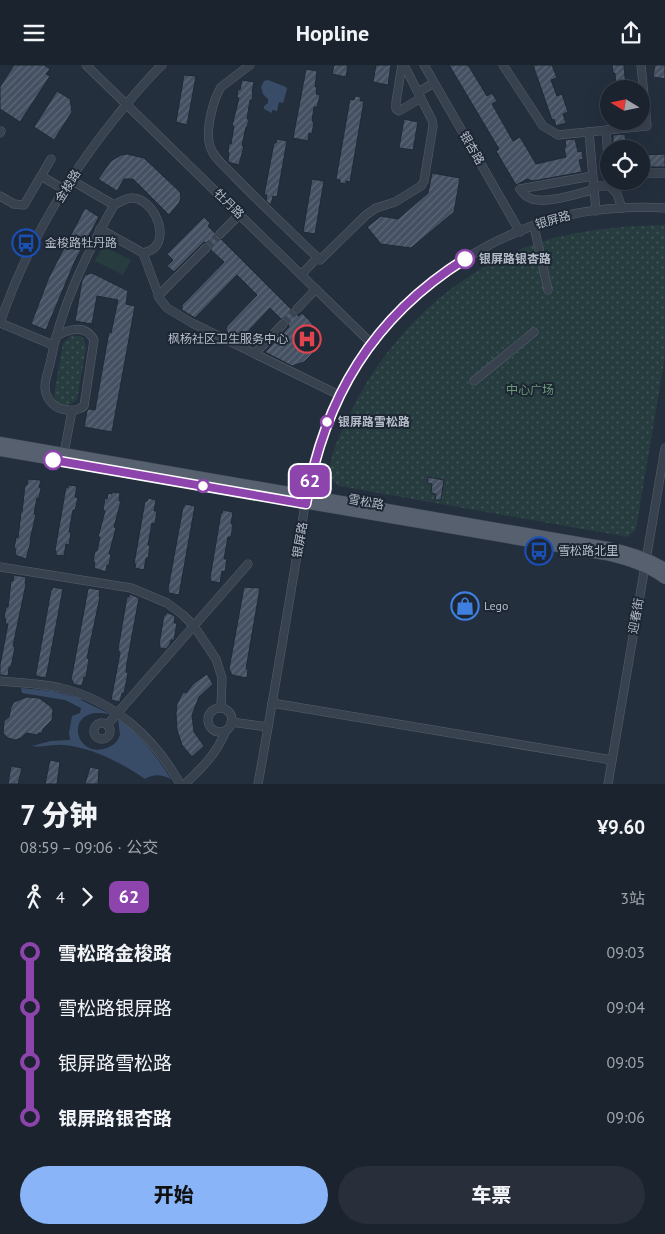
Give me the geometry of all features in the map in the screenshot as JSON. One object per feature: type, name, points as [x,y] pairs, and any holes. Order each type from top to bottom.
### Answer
[{"type":"main road","name":"雪松路","points":[[0,443],[64,453],[606,555],[665,569]]},
{"type":"main road","name":"雪松路","points":[[0,451],[307,500]]},
{"type":"main road","name":"雪松路","points":[[645,563],[665,579]]},
{"type":"street","name":"牡丹路","points":[[86,65],[372,344]]},
{"type":"street","name":"金梭路","points":[[0,323],[24,266],[71,180],[126,104],[162,65]]},
{"type":"street","points":[[250,65],[218,91],[209,126],[210,148],[214,155],[238,180],[320,261],[366,215],[376,208],[395,202],[421,186],[424,181],[433,126],[432,120],[403,65]]},
{"type":"street","points":[[403,65],[396,102],[396,109],[399,111],[434,83]]},
{"type":"street","name":"银杏路","points":[[424,65],[520,231]]},
{"type":"street","points":[[503,65],[543,126],[558,135],[606,130],[607,140]]},
{"type":"street","points":[[641,65],[643,80]]},
{"type":"street","points":[[588,132],[596,211]]},
{"type":"street","points":[[0,196],[14,204],[24,205],[51,159]]},
{"type":"street","points":[[650,173],[665,173]]},
{"type":"street","points":[[41,176],[65,190]]},
{"type":"street","points":[[592,176],[520,189],[526,197],[534,200],[543,200],[600,186]]},
{"type":"street","points":[[71,180],[114,205]]},
{"type":"street","points":[[614,190],[622,208]]},
{"type":"street","points":[[56,336],[71,329],[78,329],[91,335],[94,340],[84,405],[72,411],[54,406],[45,387],[53,345],[56,336],[78,275],[100,229],[114,205],[126,199],[140,200],[147,205],[161,230],[156,246],[142,253]]},
{"type":"street","name":"银屏路","points":[[258,784],[312,470],[319,443],[339,395],[357,364],[402,309],[434,280],[469,257],[520,231],[573,215],[596,211],[622,208],[665,208]]},
{"type":"street","points":[[220,234],[240,215]]},
{"type":"street","points":[[534,226],[548,290]]},
{"type":"street","points":[[100,229],[142,253],[158,296],[168,308],[192,323],[339,395]]},
{"type":"street","points":[[158,296],[206,248]]},
{"type":"street","points":[[301,275],[317,258]]},
{"type":"street","points":[[297,309],[316,289]]},
{"type":"street","points":[[0,323],[53,345]]},
{"type":"street","points":[[255,353],[283,324]]},
{"type":"street","points":[[474,381],[534,331]]},
{"type":"street","points":[[64,453],[72,411]]},
{"type":"street","name":"迎春街","points":[[608,784],[665,448]]},
{"type":"street","points":[[107,725],[248,563]]},
{"type":"street","points":[[0,567],[131,587],[167,603],[194,626],[216,659],[222,678],[221,709]]},
{"type":"street","points":[[0,681],[66,689],[92,699],[117,713],[148,738],[164,757],[180,784]]},
{"type":"street","points":[[272,703],[612,761]]},
{"type":"street","points":[[185,784],[212,755],[226,730],[231,721],[229,713],[216,709],[211,713],[209,723],[215,731],[226,730]]},
{"type":"street","points":[[231,721],[268,727]]},
{"type":"green space","name":"中心广场","points":[[665,225],[665,356],[636,529],[628,537],[339,486],[331,480],[330,464],[336,445],[366,383],[405,331],[429,307],[454,287],[482,269],[511,254],[541,242],[571,234],[602,229]]},
{"type":"green space","points":[[103,246],[131,260],[123,275],[95,261]]},
{"type":"green space","points":[[71,336],[80,336],[84,339],[86,347],[77,400],[63,405],[55,399],[54,395],[63,343]]},
{"type":"water","points":[[268,80],[287,89],[283,103],[279,102],[277,111],[272,110],[272,113],[264,109],[268,99],[263,94],[261,87],[264,81]]},
{"type":"water","points":[[21,688],[52,691],[81,698],[81,700],[112,715],[97,713],[86,716],[80,722],[78,730],[80,738],[85,745],[93,749],[103,749],[114,744],[120,735],[118,719],[148,746],[171,779],[158,775],[145,779],[126,767],[95,752],[74,746],[32,746],[51,741],[70,740],[69,733],[72,716],[80,713],[81,708],[65,700],[22,693]]},
{"type":"building","points":[[14,65],[44,65],[50,69],[46,74],[50,76],[20,122],[0,109],[0,87]]},
{"type":"building","points":[[334,65],[348,65],[346,77],[332,74]]},
{"type":"building","points":[[376,65],[391,65],[388,85],[373,82]]},
{"type":"building","points":[[449,65],[468,65],[487,96],[492,93],[497,101],[492,104],[513,141],[520,137],[536,164],[566,157],[565,140],[575,139],[578,152],[582,151],[583,159],[579,160],[582,172],[533,181],[527,179],[516,185],[496,151],[499,149]]},
{"type":"building","points":[[533,65],[552,65],[557,78],[551,80],[557,96],[562,94],[568,112],[563,114],[566,123],[556,126],[554,119],[552,120]]},
{"type":"building","points":[[612,65],[624,65],[625,80],[615,80],[615,73],[613,73]]},
{"type":"building","points":[[655,65],[665,65],[665,79],[653,77]]},
{"type":"building","points":[[306,69],[317,71],[315,87],[317,87],[316,94],[320,95],[317,107],[314,107],[312,134],[309,133],[308,141],[293,138]]},
{"type":"building","points":[[184,75],[196,76],[187,125],[176,122]]},
{"type":"building","points":[[242,80],[254,82],[247,119],[249,119],[239,165],[228,162],[228,152],[239,98],[237,97],[238,89],[240,90]]},
{"type":"building","points":[[57,91],[70,99],[72,112],[54,140],[34,127]]},
{"type":"building","points":[[355,96],[361,97],[360,101],[364,101],[350,182],[346,181],[346,184],[340,183],[340,180],[336,179],[350,99],[354,100]]},
{"type":"building","points":[[404,119],[418,122],[413,150],[399,148]]},
{"type":"building","points":[[625,134],[625,140],[613,140],[613,135]]},
{"type":"building","points":[[277,139],[287,141],[277,197],[273,196],[271,205],[266,201],[267,195],[264,195],[274,143],[276,143]]},
{"type":"building","points":[[127,154],[144,158],[180,192],[181,198],[179,203],[169,215],[133,179],[124,179],[117,191],[98,179],[111,161]]},
{"type":"building","points":[[665,154],[665,167],[650,167],[650,155]]},
{"type":"building","points":[[432,173],[460,178],[454,212],[411,248],[381,244],[367,227],[381,216],[398,219],[428,193]]},
{"type":"building","points":[[312,179],[324,181],[315,234],[303,232]]},
{"type":"building","points":[[85,208],[99,217],[75,261],[46,330],[31,324],[49,277]]},
{"type":"building","points":[[204,217],[210,223],[208,226],[215,233],[216,238],[221,239],[294,313],[299,316],[302,313],[311,322],[316,332],[317,343],[312,354],[304,362],[292,366],[265,352],[289,327],[287,320],[281,319],[270,308],[241,339],[228,334],[227,326],[257,295],[237,275],[195,318],[182,310],[182,305],[224,262],[211,250],[210,244],[204,242],[174,272],[167,266],[173,260],[167,254]]},
{"type":"building","points":[[92,273],[128,291],[126,304],[135,306],[112,432],[84,427],[87,411],[89,409],[95,410],[109,332],[111,333],[118,300],[97,296],[92,324],[75,321],[82,281],[85,275]]},
{"type":"building","points":[[428,477],[444,480],[441,500],[435,500],[436,494],[431,493],[432,484],[427,483]]},
{"type":"building","points":[[28,479],[41,480],[39,487],[41,488],[39,498],[37,498],[34,514],[36,514],[26,559],[15,555],[16,549],[14,549],[16,537],[18,538],[25,485],[27,485]]},
{"type":"building","points":[[68,485],[77,486],[75,497],[78,498],[75,510],[73,510],[69,545],[66,544],[64,556],[56,555],[55,550],[66,487],[68,488]]},
{"type":"building","points":[[112,492],[120,493],[119,501],[121,501],[106,572],[94,568],[95,562],[93,562],[105,511],[103,510],[105,498],[107,499],[108,493],[112,494]]},
{"type":"building","points":[[148,498],[156,500],[154,511],[157,511],[155,524],[152,523],[148,558],[146,558],[144,570],[135,568],[136,564],[134,564],[145,501]]},
{"type":"building","points":[[185,504],[195,506],[179,595],[169,593],[168,589]]},
{"type":"building","points":[[223,510],[233,512],[231,524],[233,524],[231,537],[228,537],[224,559],[227,559],[225,572],[222,571],[220,583],[211,581],[210,578]]},
{"type":"building","points":[[14,575],[26,577],[26,584],[8,676],[0,675],[0,665],[8,624],[5,624],[6,619],[4,618],[6,607],[8,607],[11,581],[13,581]]},
{"type":"building","points":[[53,587],[63,589],[46,678],[36,676],[36,673]]},
{"type":"building","points":[[244,587],[260,588],[246,669],[248,669],[247,678],[232,675],[229,669]]},
{"type":"building","points":[[88,589],[100,590],[100,597],[87,658],[89,659],[86,677],[84,677],[82,686],[73,684],[71,680]]},
{"type":"building","points":[[130,594],[139,598],[127,663],[126,672],[128,673],[120,702],[111,700],[120,653],[118,649],[127,597]]},
{"type":"building","points":[[166,612],[175,616],[174,623],[177,623],[174,640],[171,640],[166,649],[160,648],[159,645]]},
{"type":"building","points":[[207,674],[213,684],[199,697],[192,715],[194,732],[204,746],[192,757],[182,745],[177,730],[177,704],[183,692],[186,693],[194,683]]},
{"type":"building","points":[[27,697],[39,698],[50,706],[53,710],[52,720],[43,729],[42,733],[38,733],[38,735],[26,733],[21,738],[15,740],[8,738],[3,733],[4,721],[9,717],[14,702]]},
{"type":"building","points":[[50,760],[60,762],[57,784],[45,784]]},
{"type":"building","points":[[11,766],[22,768],[18,784],[8,784]]},
{"type":"building","points":[[90,767],[99,769],[98,784],[85,784]]},
{"type":"tunnel","points":[[206,248],[220,234]]},
{"type":"tunnel","points":[[283,324],[297,309]]},
{"type":"bus line","name":"62","points":[[53,460],[306,504],[319,443],[331,411],[357,364],[386,326],[402,309],[434,280],[465,259]]},
{"type":"place","name":"金梭路牡丹路","points":[[26,243]]},
{"type":"place","name":"银屏路银杏路","points":[[465,259]]},
{"type":"place","name":"枫杨社区卫生服务中心","points":[[307,339]]},
{"type":"place","name":"银屏路雪松路","points":[[327,422]]},
{"type":"place","name":"雪松路北里","points":[[539,551]]},
{"type":"place","name":"Lego","points":[[465,606]]}]
